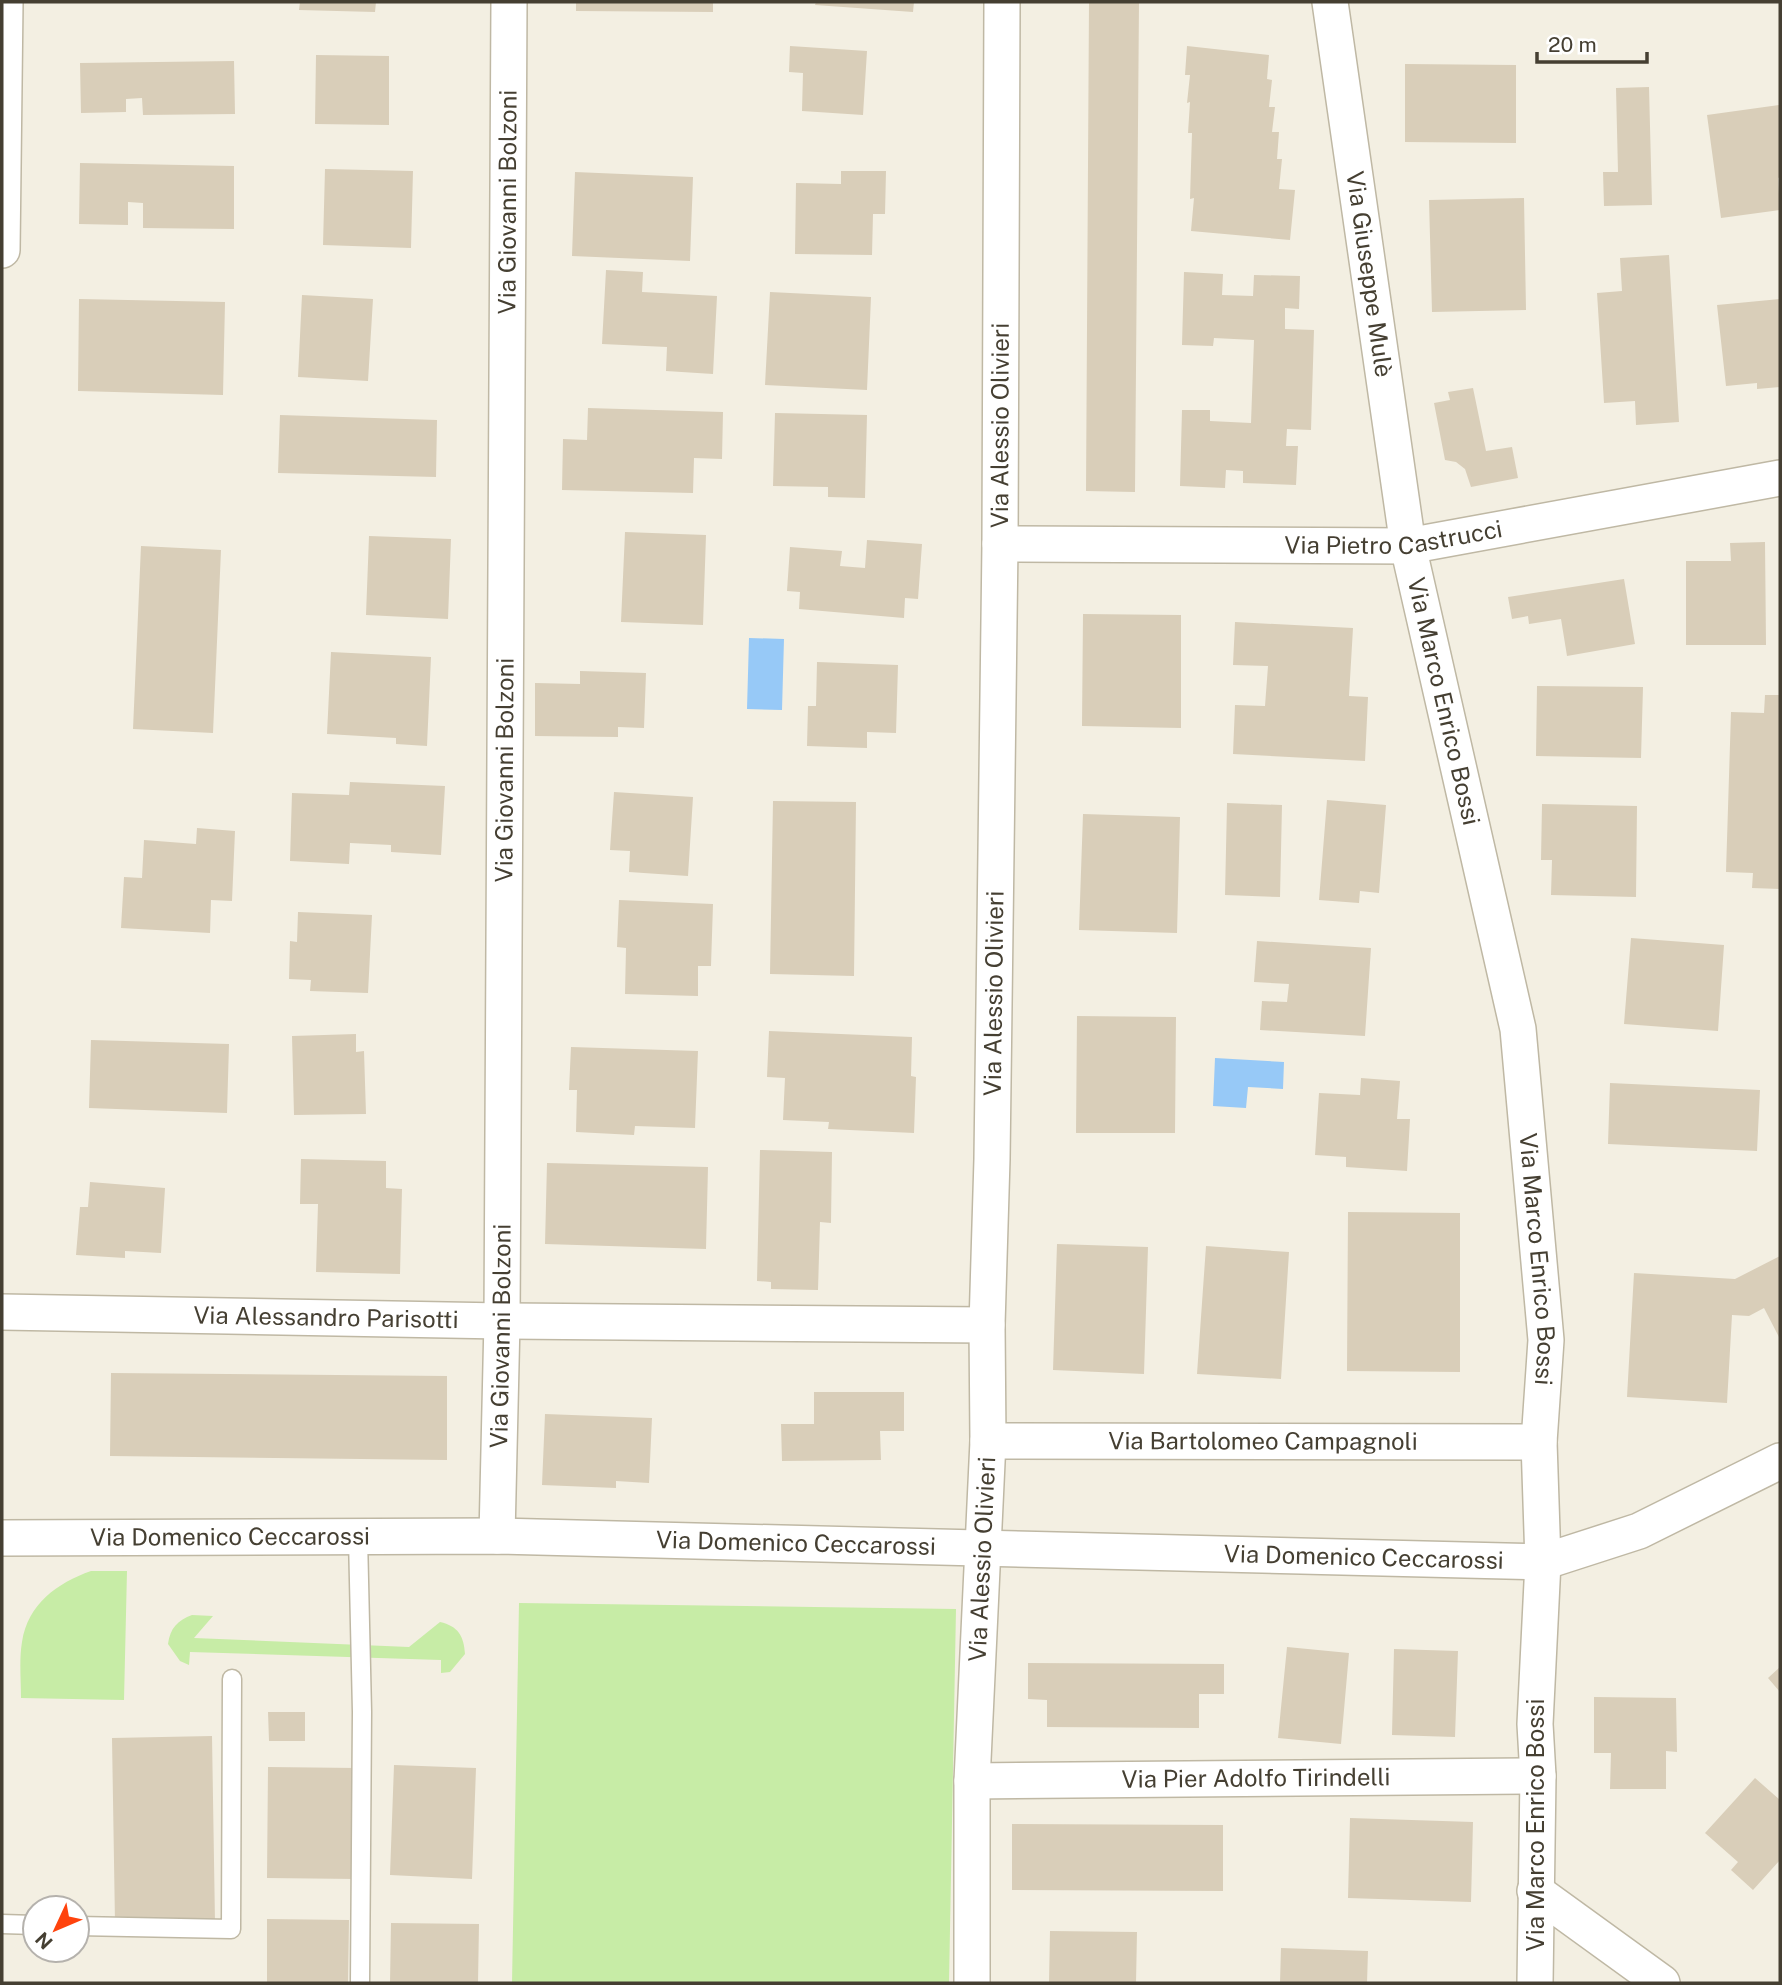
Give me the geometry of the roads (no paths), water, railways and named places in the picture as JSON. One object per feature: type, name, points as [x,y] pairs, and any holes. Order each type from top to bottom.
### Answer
[{"type":"street","points":[[2,250],[5,2]]},
{"type":"street","name":"Via Giovanni Bolzoni","points":[[497,1536],[502,1321],[509,2]]},
{"type":"street","name":"Via Alessio Olivieri","points":[[972,1983],[972,1781],[988,1441],[987,1325],[992,1159],[1000,544],[1002,2]]},
{"type":"street","name":"Via Giuseppe Mulè","points":[[1331,2],[1408,546]]},
{"type":"street","name":"Via Pietro Castrucci","points":[[1000,544],[1408,546],[1780,478]]},
{"type":"street","name":"Via Marco Enrico Bossi","points":[[1408,546],[1518,1029],[1546,1340],[1539,1442],[1543,1562],[1535,1724],[1538,1776],[1535,1983]]},
{"type":"street","name":"Via Alessandro Parisotti","points":[[2,1312],[502,1321],[987,1325]]},
{"type":"street","name":"Via Bartolomeo Campagnoli","points":[[988,1441],[1539,1442]]},
{"type":"street","name":"Via Domenico Ceccarossi","points":[[2,1538],[497,1536],[1543,1562],[1639,1531],[1780,1461]]},
{"type":"street","name":"Via Pier Adolfo Tirindelli","points":[[972,1781],[1538,1776]]},
{"type":"street","points":[[1535,1891],[1662,1983]]},
{"type":"lane","points":[[358,1536],[362,1702],[360,1983]]},
{"type":"lane","points":[[91,1926],[231,1929],[232,1679]]},
{"type":"lane","points":[[2,1924],[21,1925]]},
{"type":"water","points":[[749,638],[784,639],[782,710],[747,709]]},
{"type":"water","points":[[1215,1058],[1284,1062],[1283,1089],[1248,1087],[1246,1108],[1213,1106]]}]
